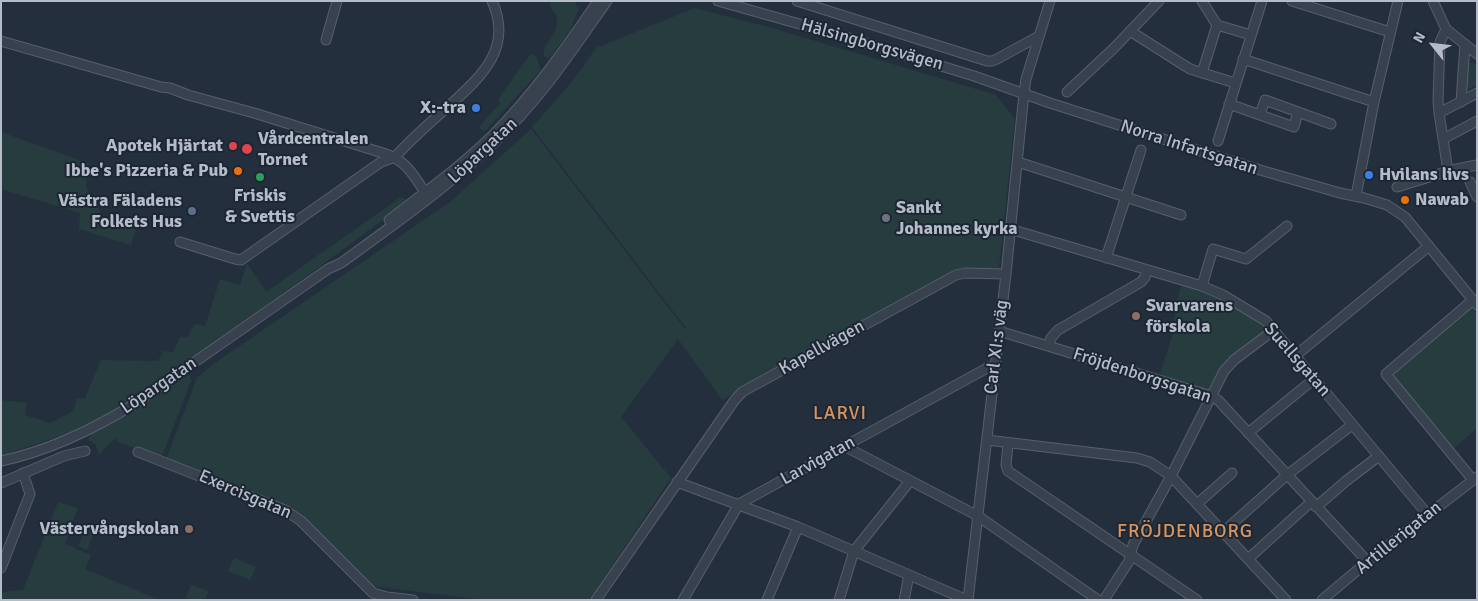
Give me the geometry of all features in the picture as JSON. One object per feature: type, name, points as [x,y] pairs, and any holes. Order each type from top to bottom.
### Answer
[{"type":"street","points":[[326,40],[338,1]]},
{"type":"street","points":[[180,242],[241,260],[381,162],[395,157],[474,83],[488,67],[496,50],[499,33],[498,19],[492,1]]},
{"type":"street","name":"Löpargatan","points":[[427,195],[504,123],[561,54],[598,1]]},
{"type":"street","name":"Löpargatan","points":[[1,462],[55,444],[95,426],[154,392],[328,269],[338,258],[479,156],[524,112],[562,66],[607,1]]},
{"type":"street","name":"Hälsingborgsvägen","points":[[718,1],[900,53],[1024,94]]},
{"type":"street","name":"Hälsingborgsvägen","points":[[797,1],[987,61],[997,59],[1040,36]]},
{"type":"street","name":"Carl XI:s väg","points":[[967,600],[1006,274],[1026,79],[1050,1]]},
{"type":"street","points":[[1067,92],[1159,1]]},
{"type":"street","points":[[1202,1],[1218,25],[1251,35]]},
{"type":"street","points":[[1218,141],[1262,1]]},
{"type":"street","points":[[1292,1],[1390,32]]},
{"type":"street","points":[[1356,196],[1374,102],[1398,1]]},
{"type":"street","points":[[1433,1],[1446,29],[1477,54]]},
{"type":"street","points":[[1202,73],[1218,25]]},
{"type":"street","points":[[1446,29],[1440,42],[1438,113],[1448,171]]},
{"type":"street","points":[[1130,31],[1190,69],[1236,83]]},
{"type":"street","points":[[1,41],[161,87],[177,95],[188,95],[262,116],[395,157],[404,164],[427,195]]},
{"type":"street","points":[[1461,102],[1465,44]]},
{"type":"street","points":[[1243,59],[1374,102]]},
{"type":"street","points":[[1438,113],[1477,93]]},
{"type":"street","name":"Norra Infartsgatan","points":[[1024,94],[1250,167],[1393,207],[1405,217],[1475,302]]},
{"type":"street","points":[[1260,114],[1265,100],[1331,124]]},
{"type":"street","points":[[1229,104],[1294,127],[1298,112]]},
{"type":"street","points":[[1443,139],[1477,121]]},
{"type":"street","points":[[1106,258],[1141,150]]},
{"type":"street","points":[[1018,162],[1181,215]]},
{"type":"street","points":[[1397,187],[1477,164]]},
{"type":"street","points":[[1470,182],[1477,196]]},
{"type":"street","points":[[1202,286],[1213,250],[1246,259],[1288,226]]},
{"type":"street","name":"Suellsgatan","points":[[1010,229],[1202,286],[1251,311],[1266,321],[1428,515]]},
{"type":"street","points":[[1295,356],[1429,246]]},
{"type":"street","points":[[1049,345],[1051,338],[1058,330],[1141,282],[1147,270]]},
{"type":"street","name":"Kapellvägen","points":[[596,600],[742,392],[956,275],[977,273],[1006,274]]},
{"type":"street","points":[[1475,302],[1386,374],[1475,478]]},
{"type":"street","points":[[1104,600],[1129,561],[1133,545],[1172,476],[1228,365],[1274,330]]},
{"type":"street","name":"Fröjdenborgsgatan","points":[[999,331],[1211,396],[1218,400],[1368,562]]},
{"type":"street","name":"Larvigatan","points":[[739,504],[989,367],[995,367]]},
{"type":"street","points":[[1248,433],[1314,379]]},
{"type":"street","points":[[1223,532],[1287,475],[1352,425]]},
{"type":"street","points":[[986,440],[1137,458],[1150,462],[1172,476],[1286,600]]},
{"type":"street","points":[[1008,444],[1006,465],[1008,470],[1132,553],[1197,600]]},
{"type":"street","points":[[844,446],[978,516],[1098,600]]},
{"type":"street","points":[[1,483],[64,456],[85,451]]},
{"type":"street","name":"Exercisgatan","points":[[138,452],[286,510],[302,521],[373,593],[387,597],[413,600]]},
{"type":"street","points":[[1248,559],[1314,505],[1379,456]]},
{"type":"street","points":[[1,568],[30,494],[23,473]]},
{"type":"street","points":[[1197,504],[1232,474]]},
{"type":"street","name":"Artillerigatan","points":[[1322,600],[1475,478]]},
{"type":"street","points":[[839,600],[854,551],[910,481]]},
{"type":"street","points":[[677,482],[798,528],[967,600]]},
{"type":"street","points":[[683,600],[739,504]]},
{"type":"street","points":[[767,600],[798,528]]},
{"type":"street","points":[[904,600],[909,575]]},
{"type":"green space","points":[[550,1],[575,1],[576,6],[579,8],[570,31],[548,58],[544,56],[544,50],[557,25],[556,16],[551,8]]},
{"type":"green space","points":[[695,8],[772,28],[996,95],[1015,119],[999,268],[968,269],[955,273],[722,400],[678,339],[621,417],[671,478],[589,600],[484,600],[370,586],[292,509],[166,459],[197,378],[212,365],[450,202],[531,129],[685,329],[682,334],[686,328],[532,127],[571,83],[596,48]]},
{"type":"green space","points":[[530,54],[536,56],[541,70],[483,131],[479,127],[500,103],[498,99]]},
{"type":"green space","points":[[1472,62],[1477,65],[1477,85],[1468,90],[1466,88],[1467,65]]},
{"type":"green space","points":[[1,132],[90,164],[86,186],[106,222],[136,230],[131,245],[79,229],[80,213],[1,189]]},
{"type":"green space","points":[[401,197],[409,201],[162,381],[108,415],[63,435],[1,456],[1,400],[27,403],[25,415],[50,423],[73,411],[77,399],[85,398],[101,360],[158,361],[163,351],[173,352],[180,337],[188,337],[194,324],[205,326],[220,279],[240,285],[247,263],[266,292]]},
{"type":"green space","points":[[1183,281],[1202,286],[1274,330],[1234,360],[1211,396],[1158,380],[1175,327],[1175,305]]},
{"type":"green space","points":[[1469,306],[1477,315],[1477,428],[1452,450],[1396,383],[1394,376],[1397,369]]},
{"type":"green space","points":[[189,374],[191,381],[161,459],[119,442],[115,438],[100,454],[96,445],[88,440],[91,434],[127,416]]},
{"type":"green space","points":[[58,502],[78,508],[65,544],[91,555],[85,569],[160,600],[1,600],[1,592],[23,590]]},
{"type":"green space","points":[[85,529],[94,533],[87,550],[78,546]]},
{"type":"green space","points":[[234,558],[256,567],[250,580],[228,571]]},
{"type":"green space","points":[[191,585],[209,591],[205,600],[192,600],[186,597]]},
{"type":"place","name":"X:-tra","points":[[476,108]]},
{"type":"place","name":"Apotek Hjärtat","points":[[233,146]]},
{"type":"place","name":"Vårdcentralen Tornet","points":[[247,149]]},
{"type":"place","name":"Ibbe's Pizzeria & Pub","points":[[238,171]]},
{"type":"place","name":"Hvilans livs","points":[[1369,175]]},
{"type":"place","name":"Friskis & Svettis","points":[[260,177]]},
{"type":"place","name":"Nawab","points":[[1405,200]]},
{"type":"place","name":"Västra Fäladens Folkets Hus","points":[[192,211]]},
{"type":"place","name":"Sankt Johannes kyrka","points":[[886,218]]},
{"type":"place","name":"Svarvarens förskola","points":[[1136,316]]},
{"type":"place","name":"Västervångskolan","points":[[189,529]]},
{"type":"district","name":"LARVI","points":[[840,414]]},
{"type":"district","name":"FRÖJDENBORG","points":[[1185,532]]}]
